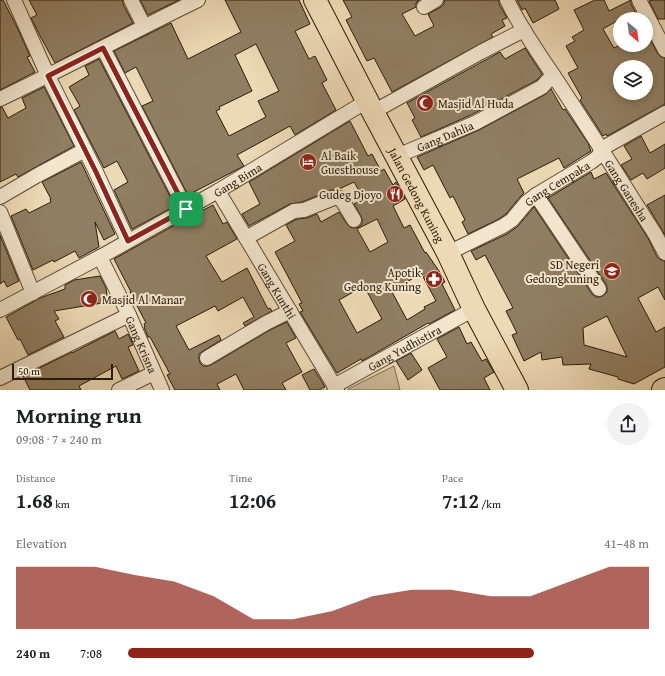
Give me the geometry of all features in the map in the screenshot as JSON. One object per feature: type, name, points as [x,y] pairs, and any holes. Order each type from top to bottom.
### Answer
[{"type":"main road","name":"Jalan Gedong Kuning","points":[[315,0],[448,253],[474,309],[517,390]]},
{"type":"street","points":[[14,0],[48,76],[128,241]]},
{"type":"street","points":[[131,0],[144,26]]},
{"type":"street","points":[[0,99],[198,0]]},
{"type":"street","name":"Gang Ganesha","points":[[507,0],[512,11],[655,234],[665,253]]},
{"type":"street","points":[[639,0],[665,50]]},
{"type":"street","name":"Gang Bima","points":[[2,306],[33,293],[100,257],[370,106],[524,30]]},
{"type":"street","points":[[103,48],[186,209]]},
{"type":"street","name":"Gang Dahlia","points":[[397,156],[475,123],[542,87],[553,75]]},
{"type":"street","name":"Gang Cempaka","points":[[448,253],[503,226],[512,220],[536,195],[599,156],[601,149],[665,113]]},
{"type":"street","points":[[0,196],[85,150]]},
{"type":"street","name":"Gang Kunthi","points":[[218,191],[335,388]]},
{"type":"street","points":[[536,195],[599,289]]},
{"type":"street","points":[[246,238],[294,211],[304,210],[334,198],[339,198],[343,202],[354,220]]},
{"type":"street","points":[[0,212],[33,293]]},
{"type":"street","name":"Gang Krisna","points":[[100,257],[162,390]]},
{"type":"street","name":"Gang Yudhistira","points":[[335,388],[474,309]]},
{"type":"street","points":[[207,358],[266,323],[290,311]]},
{"type":"street","points":[[0,378],[128,316]]},
{"type":"street","points":[[119,390],[154,373]]},
{"type":"shaded area","points":[[394,366],[400,390],[348,389]]},
{"type":"building","points":[[0,0],[3,0],[16,25],[30,56],[27,57],[35,72],[0,90]]},
{"type":"building","points":[[29,0],[123,0],[123,4],[133,23],[55,63],[31,18],[37,15]]},
{"type":"building","points":[[140,0],[179,0],[148,15]]},
{"type":"building","points":[[225,0],[299,0],[310,24],[295,31],[309,59],[315,56],[327,80],[322,83],[336,110],[295,135],[290,126],[237,155],[244,166],[188,195],[142,106],[153,101],[136,67],[125,73],[114,51],[171,23],[188,59],[241,32]],"holes":[[[256,44],[279,91],[258,101],[266,117],[229,136],[216,111],[220,109],[219,107],[252,91],[235,55]]]},
{"type":"building","points":[[343,0],[419,0],[416,3],[416,7],[402,14],[415,36],[434,26],[428,14],[441,7],[444,4],[444,0],[499,0],[499,4],[507,18],[502,20],[505,26],[491,34],[493,37],[392,92],[374,58],[367,61],[346,20],[352,17]]},
{"type":"building","points":[[517,0],[555,0],[559,9],[533,23],[525,8],[522,10]]},
{"type":"building","points":[[595,0],[604,0],[609,11],[631,0],[631,4],[635,12],[613,12],[613,23],[603,29],[613,46],[613,52],[653,52],[653,45],[658,54],[665,58],[665,104],[607,136],[606,134],[603,136],[580,100],[582,98],[568,73],[578,68],[566,46],[575,41],[572,37],[584,30],[574,10]]},
{"type":"building","points":[[665,0],[665,19],[658,19],[649,1]]},
{"type":"building","points":[[525,48],[542,74],[537,80],[471,115],[421,137],[412,120],[415,118],[407,103],[500,52],[505,59]]},
{"type":"building","points":[[99,59],[175,206],[132,229],[114,190],[128,182],[117,161],[104,168],[74,110],[80,106],[69,87],[89,75],[85,66]]},
{"type":"building","points":[[44,87],[74,146],[18,177],[16,174],[0,182],[0,107],[2,107],[8,118],[26,108],[22,98]]},
{"type":"building","points":[[551,89],[563,110],[565,109],[588,143],[591,151],[564,168],[559,158],[517,179],[524,193],[506,214],[468,234],[462,222],[465,220],[453,196],[450,198],[433,165],[424,170],[417,157],[479,130],[546,94]]},
{"type":"building","points":[[350,121],[368,156],[372,154],[381,171],[384,169],[393,185],[396,182],[405,199],[393,206],[404,228],[410,225],[425,253],[426,252],[439,271],[445,282],[442,284],[455,310],[429,324],[428,323],[362,361],[361,359],[337,373],[300,312],[303,311],[299,304],[302,303],[275,252],[295,241],[286,225],[297,219],[307,218],[317,214],[321,222],[339,212],[350,227],[359,227],[362,224],[362,219],[354,204],[364,199],[354,182],[337,190],[331,190],[302,202],[290,204],[249,226],[242,214],[260,204],[249,182]],"holes":[[[377,219],[388,242],[370,252],[357,229]],[[421,273],[436,301],[424,307],[425,309],[407,320],[392,292]],[[364,286],[382,319],[357,333],[339,300]]]},
{"type":"building","points":[[641,136],[650,153],[665,144],[665,168],[647,179],[643,173],[631,180],[621,165],[632,159],[624,146]]},
{"type":"building","points":[[81,162],[115,234],[104,240],[95,222],[99,247],[79,258],[75,251],[54,262],[53,260],[33,270],[11,216],[26,209],[29,213],[51,202],[51,199],[42,182]]},
{"type":"building","points":[[591,172],[594,179],[606,173],[648,238],[657,257],[665,261],[665,300],[658,287],[638,298],[656,332],[665,327],[665,367],[634,384],[618,379],[618,377],[589,369],[591,364],[563,365],[562,357],[542,360],[541,352],[524,361],[512,335],[517,333],[506,311],[513,308],[485,255],[476,260],[471,251],[507,234],[517,227],[534,207],[592,294],[599,297],[603,296],[607,292],[606,284],[548,198]],"holes":[[[607,316],[627,357],[584,345],[583,328]]]},
{"type":"building","points":[[665,195],[665,235],[647,205]]},
{"type":"building","points":[[213,205],[223,224],[227,222],[237,239],[206,256],[222,282],[247,268],[268,309],[270,308],[272,311],[245,326],[243,323],[254,317],[243,297],[218,311],[215,306],[176,326],[189,350],[219,335],[221,340],[199,354],[200,363],[203,366],[207,366],[287,322],[296,338],[286,343],[302,372],[282,383],[286,390],[244,390],[236,374],[217,384],[220,390],[175,390],[167,375],[170,374],[150,337],[148,337],[144,327],[144,324],[146,323],[114,259]]},
{"type":"building","points":[[0,235],[19,281],[7,287],[4,281],[0,284]]},
{"type":"building","points":[[100,276],[106,288],[108,302],[54,311],[59,319],[55,321],[64,337],[28,355],[6,317],[40,298],[65,289],[65,285],[74,280]]},
{"type":"building","points":[[459,327],[467,344],[471,342],[482,361],[486,359],[494,372],[484,378],[490,390],[440,390],[428,368],[447,357],[437,339]]},
{"type":"building","points":[[115,331],[119,339],[128,334],[133,345],[128,347],[139,371],[122,379],[116,366],[79,386],[81,390],[30,390],[23,376]]},
{"type":"building","points":[[411,353],[422,370],[408,380],[396,361]]},
{"type":"building","points":[[314,369],[325,387],[319,390],[310,390],[302,375]]},
{"type":"place","name":"Masjid Al Huda","points":[[425,103]]},
{"type":"place","name":"Al Baik Guesthouse","points":[[308,162]]},
{"type":"place","name":"Gudeg Djoyo","points":[[395,194]]},
{"type":"place","name":"SD Negeri Gedongkuning","points":[[612,271]]},
{"type":"place","name":"Apotik Gedong Kuning","points":[[434,279]]},
{"type":"place","name":"Masjid Al Manar","points":[[89,299]]},
{"type":"route","points":[[103,48],[186,209],[128,241],[96,172],[48,76],[103,48]]}]
